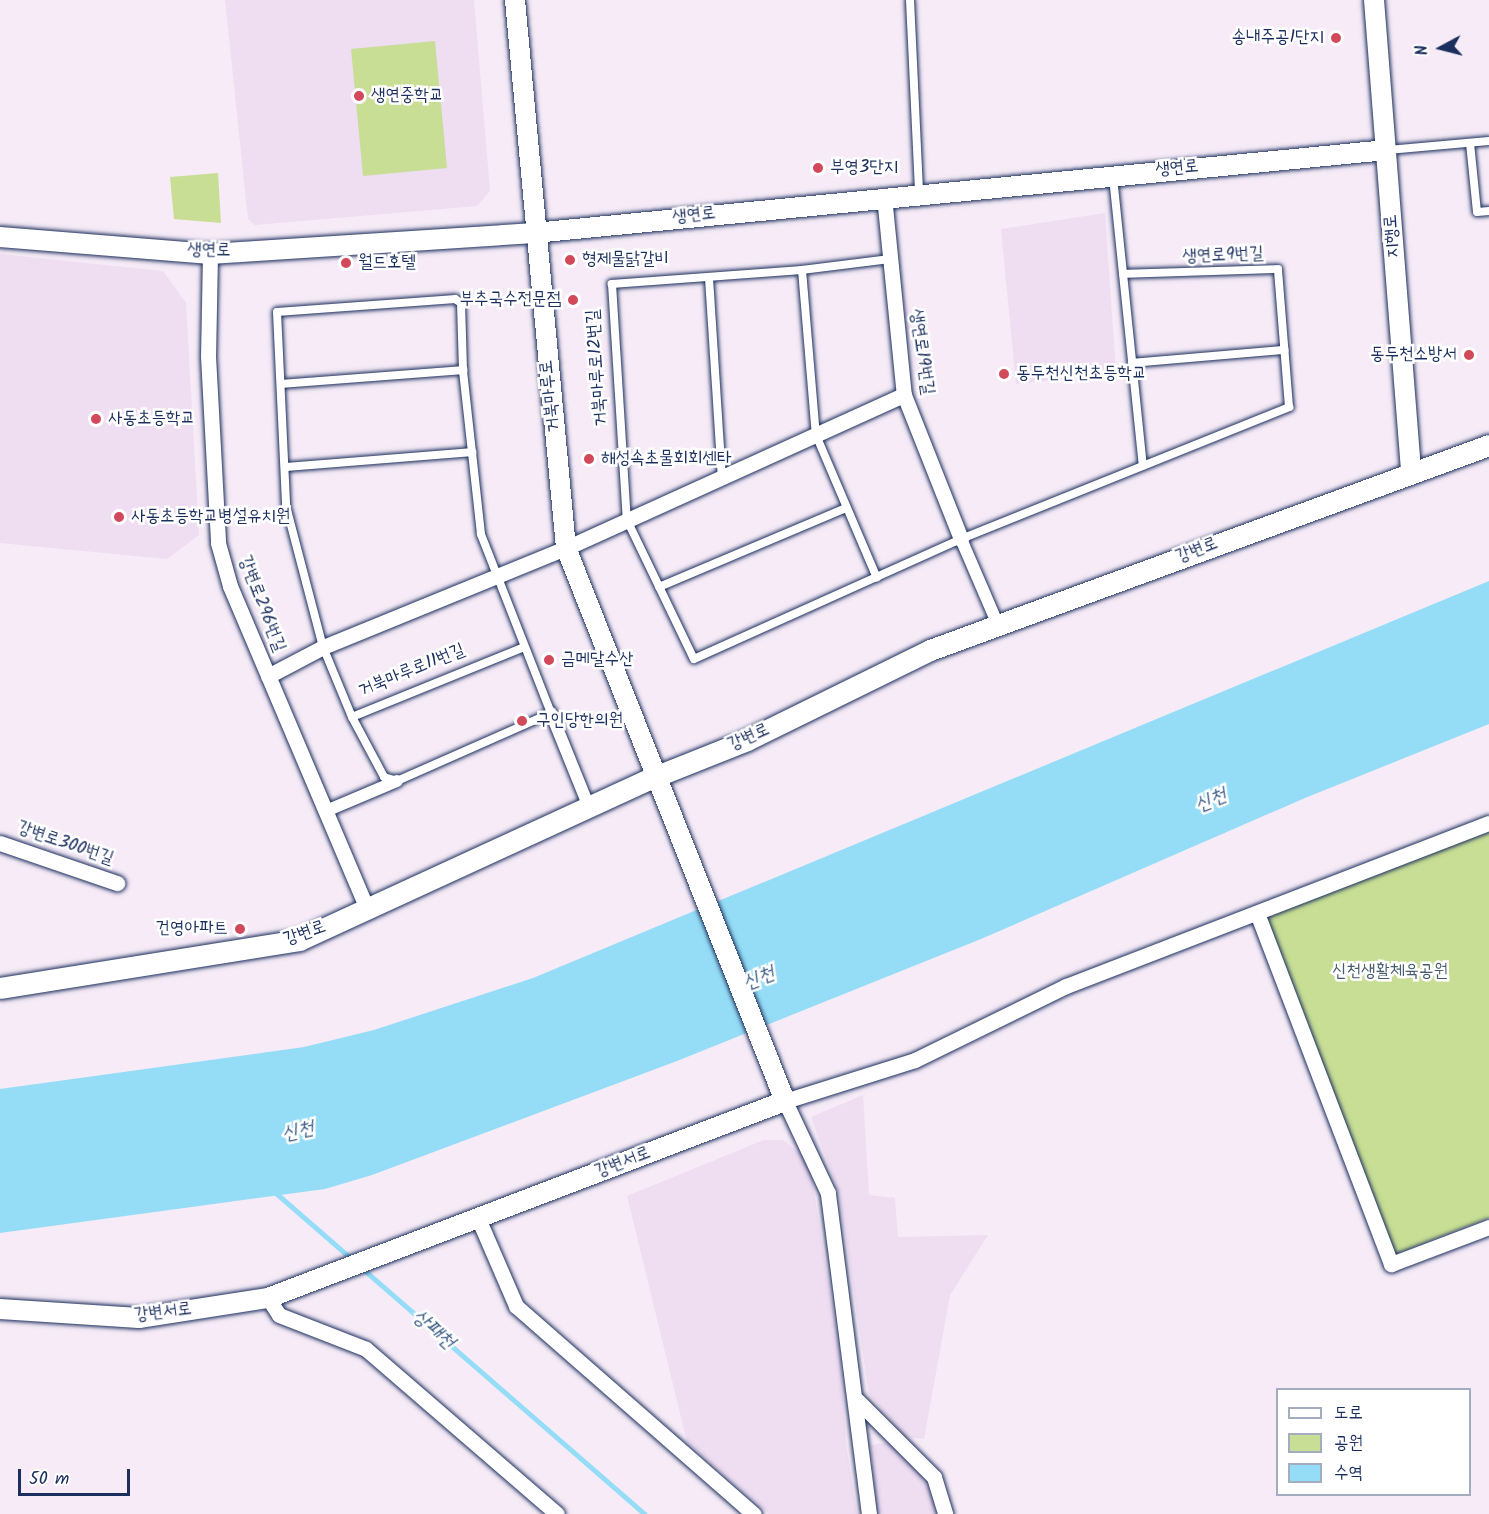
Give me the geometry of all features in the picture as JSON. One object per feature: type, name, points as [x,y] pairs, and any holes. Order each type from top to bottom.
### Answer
[{"type":"main road","name":"강변로","points":[[0,988],[299,940],[654,777],[747,740],[930,650],[1489,445]]},
{"type":"street","name":"거북마루로","points":[[515,0],[534,232],[566,548],[654,777],[776,1073],[785,1101]]},
{"type":"street","name":"지행로","points":[[1374,0],[1411,473]]},
{"type":"street","name":"생연로","points":[[0,237],[210,254],[534,232],[884,196],[1386,150]]},
{"type":"street","name":"생연로19번길","points":[[884,196],[904,395],[998,625]]},
{"type":"street","name":"강변로296번길","points":[[210,254],[208,356],[218,543],[230,585],[367,909]]},
{"type":"street","points":[[268,676],[323,647],[566,548],[904,395]]},
{"type":"street","points":[[551,713],[590,807]]},
{"type":"street","points":[[326,812],[397,781]]},
{"type":"street","points":[[869,1514],[857,1400],[828,1194],[785,1101],[915,1060],[1066,986],[1489,823]]},
{"type":"street","name":"강변로300번길","points":[[0,843],[117,883]]},
{"type":"street","points":[[1257,913],[1391,1264],[1489,1227]]},
{"type":"street","name":"강변서로","points":[[0,1309],[139,1318],[268,1298],[785,1101]]},
{"type":"street","points":[[470,1221],[516,1306],[754,1514]]},
{"type":"street","points":[[268,1298],[279,1315],[366,1349],[557,1514]]},
{"type":"street","points":[[857,1400],[934,1478],[945,1514]]},
{"type":"lane","points":[[910,0],[919,193]]},
{"type":"lane","points":[[1386,150],[1489,141]]},
{"type":"lane","points":[[1470,143],[1477,212],[1489,211]]},
{"type":"lane","points":[[1113,175],[1143,465]]},
{"type":"lane","points":[[722,477],[709,278],[890,259]]},
{"type":"lane","name":"생연로9번길","points":[[961,539],[1289,407],[1278,268],[1123,274]]},
{"type":"lane","points":[[802,270],[816,435],[844,509],[877,578],[961,539]]},
{"type":"lane","name":"거북마루로12번길","points":[[709,278],[612,284],[627,520],[694,659],[877,578]]},
{"type":"lane","points":[[352,717],[384,777],[397,781],[551,713],[495,575],[481,534],[472,452],[463,370],[461,303],[455,299],[277,312],[286,467],[472,452]]},
{"type":"lane","points":[[1132,363],[1284,350]]},
{"type":"lane","points":[[281,384],[463,370]]},
{"type":"lane","name":"거북마루로11번길","points":[[286,467],[286,506],[323,647],[352,717],[524,647]]},
{"type":"lane","points":[[659,587],[844,509]]},
{"type":"shaded area","name":"생연중학교","points":[[225,0],[474,0],[490,191],[477,206],[255,225],[248,219]]},
{"type":"shaded area","points":[[1105,213],[1116,373],[1016,384],[1001,229]]},
{"type":"shaded area","name":"사동초등학교","points":[[0,254],[163,271],[186,303],[199,535],[167,559],[0,543]]},
{"type":"shaded area","points":[[863,1095],[869,1195],[895,1198],[898,1237],[988,1235],[950,1295],[924,1439],[906,1437],[869,1394],[839,1193],[811,1117]]},
{"type":"shaded area","points":[[764,1140],[783,1140],[809,1161],[840,1353],[846,1444],[857,1514],[769,1514],[687,1442],[627,1196]]},
{"type":"shaded area","points":[[889,1442],[926,1481],[937,1514],[877,1514],[871,1445]]},
{"type":"green space","points":[[435,41],[447,168],[363,176],[351,49]]},
{"type":"green space","points":[[218,173],[221,223],[174,219],[170,177]]},
{"type":"green space","name":"신천생활체육공원","points":[[1489,827],[1489,1218],[1391,1256],[1262,914]]},
{"type":"water","name":"신천","points":[[1489,581],[1489,724],[1305,798],[981,939],[677,1061],[372,1175],[325,1189],[0,1233],[0,1089],[304,1047],[374,1030],[533,978]]},
{"type":"waterway","name":"상패천","points":[[276,1193],[353,1260]]},
{"type":"waterway","name":"상패천","points":[[362,1268],[645,1514]]},
{"type":"place","name":"송내주공1단지","points":[[1336,38]]},
{"type":"place","name":"생연중학교","points":[[359,96]]},
{"type":"place","name":"부영3단지","points":[[818,168]]},
{"type":"place","name":"형제물닭갈비","points":[[570,260]]},
{"type":"place","name":"월드호텔","points":[[346,263]]},
{"type":"place","name":"부추국수전문점","points":[[573,300]]},
{"type":"place","name":"동두천소방서","points":[[1469,355]]},
{"type":"place","name":"동두천신천초등학교","points":[[1004,374]]},
{"type":"place","name":"사동초등학교","points":[[96,419]]},
{"type":"place","name":"해성속초물회회센타","points":[[589,459]]},
{"type":"place","name":"사동초등학교병설유치원","points":[[119,517]]},
{"type":"place","name":"금메달수산","points":[[549,660]]},
{"type":"place","name":"구인당한의원","points":[[522,721]]},
{"type":"place","name":"건영아파트","points":[[240,929]]}]
